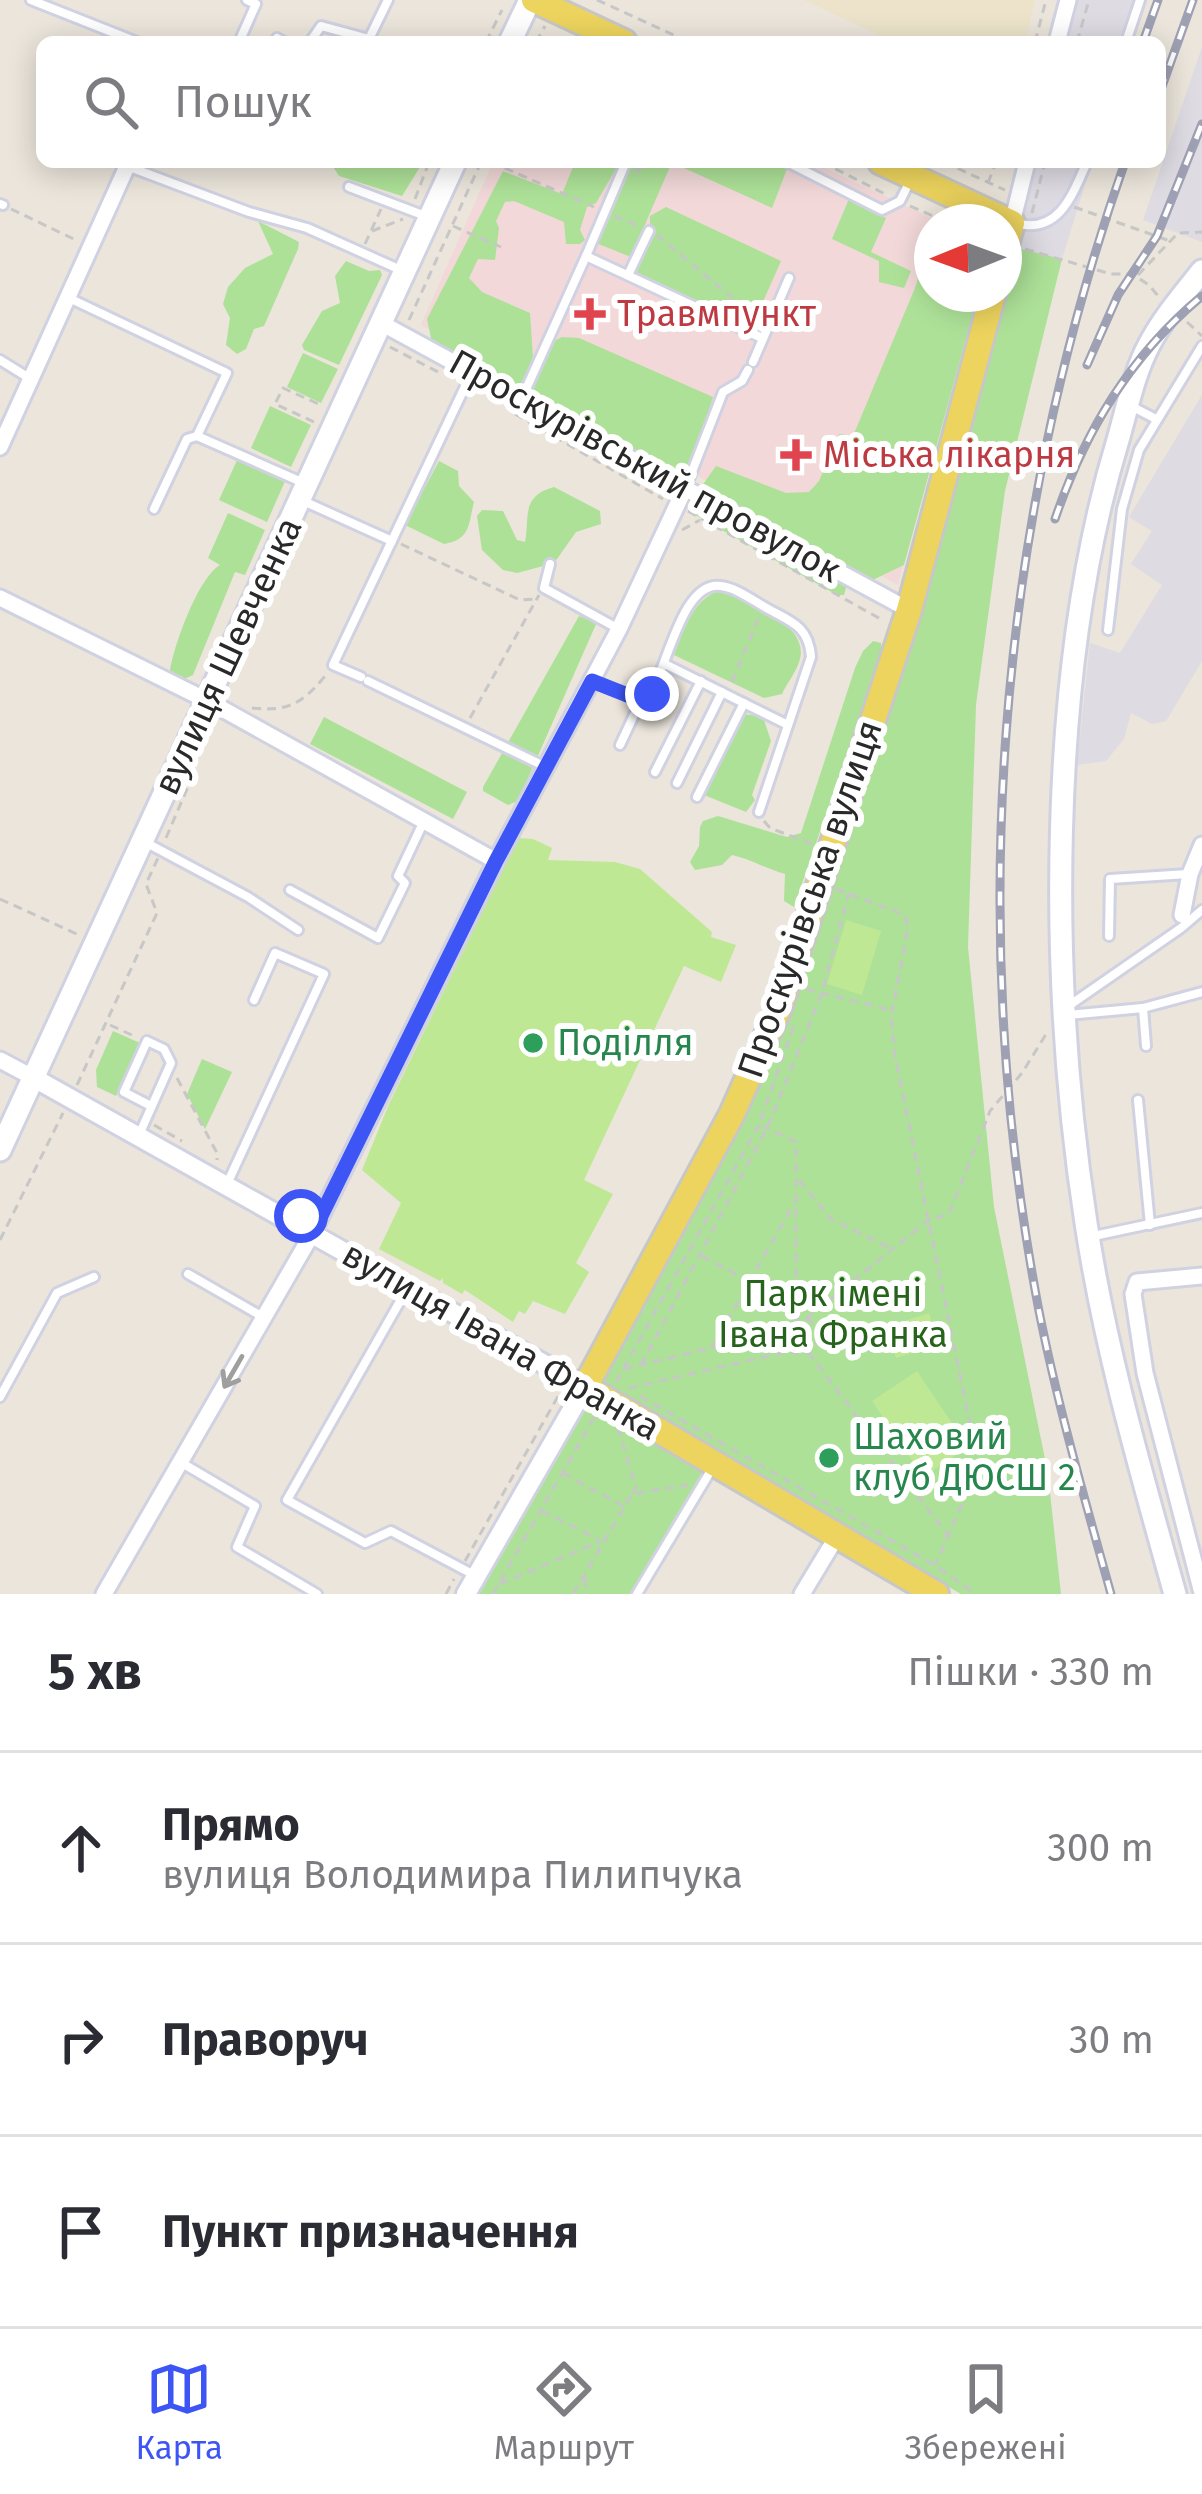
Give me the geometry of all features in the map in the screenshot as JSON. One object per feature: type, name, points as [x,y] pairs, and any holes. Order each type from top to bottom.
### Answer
[{"type":"main road","points":[[513,36],[532,0],[611,36]]},
{"type":"main road","name":"вулиця Шевченка","points":[[0,1150],[152,846],[208,701],[452,168]]},
{"type":"main road","points":[[894,168],[974,204]]},
{"type":"main road","points":[[1175,1594],[1133,1443],[1088,1238],[1062,1015],[1064,802],[1076,631],[1093,532],[1148,347],[1202,272]]},
{"type":"main road","name":"Проскурівська вулиця","points":[[582,1396],[732,1114],[779,1008],[901,618],[988,312]]},
{"type":"main road","name":"вулиця Івана Франка","points":[[582,1396],[710,1473],[837,1536],[909,1587],[936,1594]]},
{"type":"street","points":[[1059,36],[1068,0]]},
{"type":"street","points":[[2,440],[126,168]]},
{"type":"street","points":[[1019,204],[1025,168]]},
{"type":"street","name":"Проскурівський провулок","points":[[381,323],[514,404],[686,488],[901,618]]},
{"type":"street","points":[[104,1594],[312,1234],[686,488]]},
{"type":"street","points":[[0,598],[208,701],[496,861]]},
{"type":"street","points":[[1182,922],[1190,874],[1202,844]]},
{"type":"street","name":"вулиця Івана Франка","points":[[0,1060],[141,1128],[226,1185],[408,1288],[582,1396]]},
{"type":"street","points":[[1202,1276],[1137,1282],[1133,1294],[1145,1373],[1202,1593]]},
{"type":"street","name":"Проскурівська вулиця","points":[[468,1579],[582,1396]]},
{"type":"street","points":[[802,1594],[837,1536]]},
{"type":"lane","points":[[31,0],[121,36]]},
{"type":"lane","points":[[242,36],[256,4],[247,0]]},
{"type":"lane","points":[[370,36],[388,0]]},
{"type":"lane","points":[[1128,36],[1140,0]]},
{"type":"lane","points":[[314,36],[320,26],[358,36]]},
{"type":"lane","points":[[138,168],[249,212],[307,228],[404,272]]},
{"type":"lane","points":[[514,404],[623,168]]},
{"type":"lane","points":[[799,168],[882,210],[900,201],[912,176]]},
{"type":"lane","points":[[1022,225],[1053,221],[1084,168]]},
{"type":"lane","points":[[350,187],[430,218]]},
{"type":"lane","points":[[628,275],[649,231]]},
{"type":"lane","points":[[586,256],[763,338]]},
{"type":"lane","points":[[686,488],[722,392],[742,380],[751,366],[789,278]]},
{"type":"lane","points":[[68,297],[226,373],[197,436]]},
{"type":"lane","points":[[1108,630],[1122,509],[1139,450],[1202,346]]},
{"type":"lane","points":[[0,360],[31,379]]},
{"type":"lane","points":[[468,379],[333,665],[547,768]]},
{"type":"lane","points":[[1128,405],[1156,418]]},
{"type":"lane","points":[[154,509],[188,439],[197,436],[392,542]]},
{"type":"lane","points":[[550,564],[544,588],[619,629]]},
{"type":"lane","points":[[620,745],[640,700],[652,694],[689,601],[704,588],[725,586],[803,629],[810,646],[811,657],[759,812]]},
{"type":"lane","points":[[665,664],[788,725]]},
{"type":"lane","points":[[592,681],[640,700]]},
{"type":"lane","points":[[655,772],[701,682]]},
{"type":"lane","points":[[677,783],[724,693]]},
{"type":"lane","points":[[697,797],[744,703]]},
{"type":"lane","points":[[290,890],[378,938],[405,884],[398,876],[424,821]]},
{"type":"lane","points":[[152,846],[236,890],[298,930]]},
{"type":"lane","points":[[1109,936],[1110,879],[1190,874]]},
{"type":"lane","points":[[1062,1015],[1202,910]]},
{"type":"lane","points":[[226,1185],[324,974],[275,953],[254,1000]]},
{"type":"lane","points":[[1062,1015],[1144,1008],[1202,992]]},
{"type":"lane","points":[[1144,1008],[1146,1046]]},
{"type":"lane","points":[[141,1128],[152,1106],[171,1063],[164,1049],[147,1041],[124,1092],[152,1106]]},
{"type":"lane","points":[[1138,1100],[1150,1225]]},
{"type":"lane","points":[[1088,1238],[1202,1213]]},
{"type":"lane","points":[[188,1274],[264,1317]]},
{"type":"lane","points":[[0,1397],[57,1293],[94,1277]]},
{"type":"lane","points":[[408,1288],[286,1500],[365,1544],[392,1531],[468,1579]]},
{"type":"lane","points":[[180,1462],[255,1506],[237,1547],[317,1594]]},
{"type":"lane","points":[[637,1594],[710,1473]]},
{"type":"path","points":[[597,0],[676,36]]},
{"type":"path","points":[[1037,36],[1046,0]]},
{"type":"path","points":[[1079,36],[1088,0]]},
{"type":"path","points":[[489,36],[502,10]]},
{"type":"path","points":[[539,36],[544,25]]},
{"type":"path","points":[[468,379],[389,348],[403,334],[430,218],[476,168]]},
{"type":"path","points":[[617,181],[642,168]]},
{"type":"path","points":[[834,168],[914,207]]},
{"type":"path","points":[[957,168],[1018,195]]},
{"type":"path","points":[[1022,220],[1043,168]]},
{"type":"path","points":[[361,251],[384,201]]},
{"type":"path","points":[[2,205],[90,248]]},
{"type":"path","points":[[1066,205],[1173,242]]},
{"type":"path","points":[[370,231],[404,219],[430,218],[501,247]]},
{"type":"path","points":[[1137,276],[1178,233],[1202,232]]},
{"type":"path","points":[[1022,241],[1023,249],[1112,274],[1137,276],[1161,300],[1175,305],[1202,336]]},
{"type":"path","points":[[321,425],[275,404],[283,388],[329,409]]},
{"type":"path","points":[[514,404],[702,519],[901,618]]},
{"type":"path","points":[[666,538],[702,519]]},
{"type":"path","points":[[392,542],[520,600],[537,599]]},
{"type":"path","points":[[463,730],[544,588]]},
{"type":"path","points":[[724,693],[763,606]]},
{"type":"path","points":[[237,706],[270,710],[305,700],[333,665]]},
{"type":"path","points":[[77,1086],[157,914],[146,884],[152,846],[194,774]]},
{"type":"path","points":[[759,812],[770,828],[816,846],[813,856]]},
{"type":"path","points":[[836,889],[905,915],[908,927],[892,1011],[895,1056],[974,1449],[969,1488],[936,1566]]},
{"type":"path","points":[[640,1365],[767,1128],[822,993],[849,893]]},
{"type":"path","points":[[0,899],[83,937]]},
{"type":"path","points":[[806,989],[892,1011]]},
{"type":"path","points":[[806,1319],[927,1221],[949,1214],[990,1112],[1062,1015]]},
{"type":"path","points":[[108,1024],[147,1041]]},
{"type":"path","points":[[171,1063],[217,1153],[217,1168],[202,1157]]},
{"type":"path","points":[[0,1240],[64,1111]]},
{"type":"path","points":[[622,1369],[783,1330],[796,1318],[796,1142],[759,1125]]},
{"type":"path","points":[[141,1128],[188,1146]]},
{"type":"path","points":[[796,1177],[831,1219],[892,1248]]},
{"type":"path","points":[[712,1348],[796,1201]]},
{"type":"path","points":[[699,1254],[796,1306]]},
{"type":"path","points":[[796,1318],[814,1325],[818,1335],[808,1352]]},
{"type":"path","points":[[783,1330],[790,1352]]},
{"type":"path","points":[[808,1352],[949,1537]]},
{"type":"path","points":[[627,1388],[808,1352]]},
{"type":"path","points":[[615,1382],[936,1566],[976,1594]]},
{"type":"path","points":[[493,1594],[562,1473],[582,1396]]},
{"type":"path","points":[[446,1594],[468,1579],[582,1396]]},
{"type":"path","points":[[573,1594],[636,1487],[616,1419]]},
{"type":"path","points":[[562,1473],[625,1506]]},
{"type":"path","points":[[632,1494],[710,1473]]},
{"type":"path","points":[[541,1510],[602,1541]]},
{"type":"path","points":[[498,1585],[602,1541]]},
{"type":"path","points":[[584,1575],[586,1594]]},
{"type":"shaded area","points":[[804,0],[1035,0],[1026,36],[880,36]]},
{"type":"shaded area","points":[[1075,0],[1137,0],[1128,36],[1066,36]]},
{"type":"shaded area","points":[[1202,47],[1202,242],[1143,220],[1161,168],[1166,168],[1166,153]]},
{"type":"shaded area","name":"Міська лікарня","points":[[490,168],[825,168],[914,210],[914,312],[970,312],[898,585],[421,325]]},
{"type":"shaded area","points":[[1033,168],[1090,168],[1062,259],[1022,249],[1022,211]]},
{"type":"shaded area","points":[[1202,395],[1202,661],[1166,721],[1152,724],[1131,713],[1124,739],[1106,761],[1077,765],[1090,643],[1120,653],[1162,585],[1131,564],[1152,531],[1129,517]]},
{"type":"green space","points":[[334,168],[419,168],[402,196],[339,176]]},
{"type":"green space","points":[[573,168],[616,168],[596,203],[587,207],[580,230],[585,240],[580,244],[566,244],[564,222],[514,201],[505,202],[496,221],[495,260],[478,259],[469,278],[482,292],[530,313],[533,357],[522,390],[515,390],[432,343],[427,319],[503,171],[562,194]]},
{"type":"green space","points":[[629,168],[669,168],[631,257],[596,243]]},
{"type":"green space","points":[[684,168],[787,169],[772,208]]},
{"type":"green space","points":[[849,199],[886,218],[871,252],[911,271],[904,288],[879,282],[879,261],[832,239]]},
{"type":"green space","points":[[666,207],[781,261],[750,331],[634,274],[650,240],[650,216]]},
{"type":"green space","points":[[258,221],[299,242],[298,249],[264,326],[254,329],[246,349],[237,354],[226,345],[230,318],[223,304],[228,287],[245,268],[273,254]]},
{"type":"green space","name":"Парк імені Івана Франка","points":[[1022,249],[1062,259],[1005,491],[976,705],[968,947],[994,1207],[1048,1474],[1061,1594],[961,1594],[594,1385],[738,1117],[998,312],[1022,312]]},
{"type":"green space","points":[[346,261],[369,271],[380,270],[382,275],[339,365],[302,345],[322,311],[340,303],[335,276]]},
{"type":"green space","points":[[914,290],[914,312],[973,312],[904,565],[862,585],[849,577],[844,595],[837,595],[690,512],[692,500],[716,466],[786,493],[809,492],[819,481],[839,434],[853,436]]},
{"type":"green space","points":[[562,337],[579,338],[713,397],[685,488],[521,399],[546,345]]},
{"type":"green space","points":[[303,353],[338,369],[321,403],[287,387]]},
{"type":"green space","points":[[270,406],[311,425],[291,467],[251,448]]},
{"type":"green space","points":[[238,458],[286,479],[267,522],[219,500]]},
{"type":"green space","points":[[439,461],[458,471],[459,486],[474,502],[464,535],[444,544],[405,525]]},
{"type":"green space","points":[[554,487],[600,511],[601,524],[576,532],[547,565],[517,573],[503,570],[482,550],[477,516],[482,510],[503,511],[517,540],[525,542],[531,502]]},
{"type":"green space","points":[[228,513],[265,530],[245,575],[235,572],[193,675],[182,680],[170,671],[172,660],[203,583],[220,565],[208,558]]},
{"type":"green space","points":[[717,591],[772,614],[795,634],[800,659],[782,694],[764,698],[674,655],[695,610]]},
{"type":"green space","points":[[579,616],[597,622],[518,801],[508,805],[483,787]]},
{"type":"green space","points":[[873,641],[881,643],[882,651],[794,907],[784,901],[785,874],[746,859],[732,855],[722,865],[695,870],[690,862],[699,846],[703,821],[718,816],[787,837],[801,833],[855,668]]},
{"type":"green space","points":[[744,714],[763,717],[771,741],[752,795],[755,800],[746,812],[704,795]]},
{"type":"green space","points":[[324,717],[467,792],[453,819],[310,744]]},
{"type":"green space","name":"Поділля","points":[[518,838],[552,848],[548,860],[615,862],[640,869],[712,932],[711,937],[736,945],[721,982],[684,966],[584,1180],[613,1194],[576,1263],[589,1272],[565,1314],[533,1301],[513,1322],[465,1290],[462,1294],[443,1283],[443,1278],[440,1281],[379,1249],[401,1203],[362,1170],[389,1104]]},
{"type":"green space","points":[[846,920],[881,931],[862,995],[827,984]]},
{"type":"green space","points":[[113,1031],[140,1043],[116,1096],[97,1087],[96,1070]]},
{"type":"green space","points":[[202,1059],[232,1072],[205,1129],[187,1094]]},
{"type":"green space","points":[[929,1313],[939,1344],[896,1358],[886,1327]]},
{"type":"green space","points":[[917,1371],[968,1447],[923,1477],[872,1401]]},
{"type":"green space","points":[[587,1396],[714,1471],[642,1594],[474,1594]]},
{"type":"railway","points":[[1145,36],[1158,0]]},
{"type":"railway","points":[[1166,75],[1193,0]]},
{"type":"railway","points":[[1087,365],[1118,295],[1157,236],[1202,124]]},
{"type":"railway","points":[[1111,1594],[1046,1347],[1016,1167],[1004,1022],[1000,876],[1006,731],[1022,586],[1047,443],[1081,301],[1123,168]]},
{"type":"railway","points":[[1055,519],[1080,455],[1113,397],[1153,344],[1202,296]]},
{"type":"place","name":"Травмпункт","points":[[590,314]]},
{"type":"place","name":"Міська лікарня","points":[[796,455]]},
{"type":"place","name":"Поділля","points":[[533,1043]]},
{"type":"place","name":"Шаховий клуб ДЮСШ 2","points":[[829,1458]]},
{"type":"route","points":[[301,1216],[317,1224],[496,861],[592,681],[640,700],[652,694]]}]
